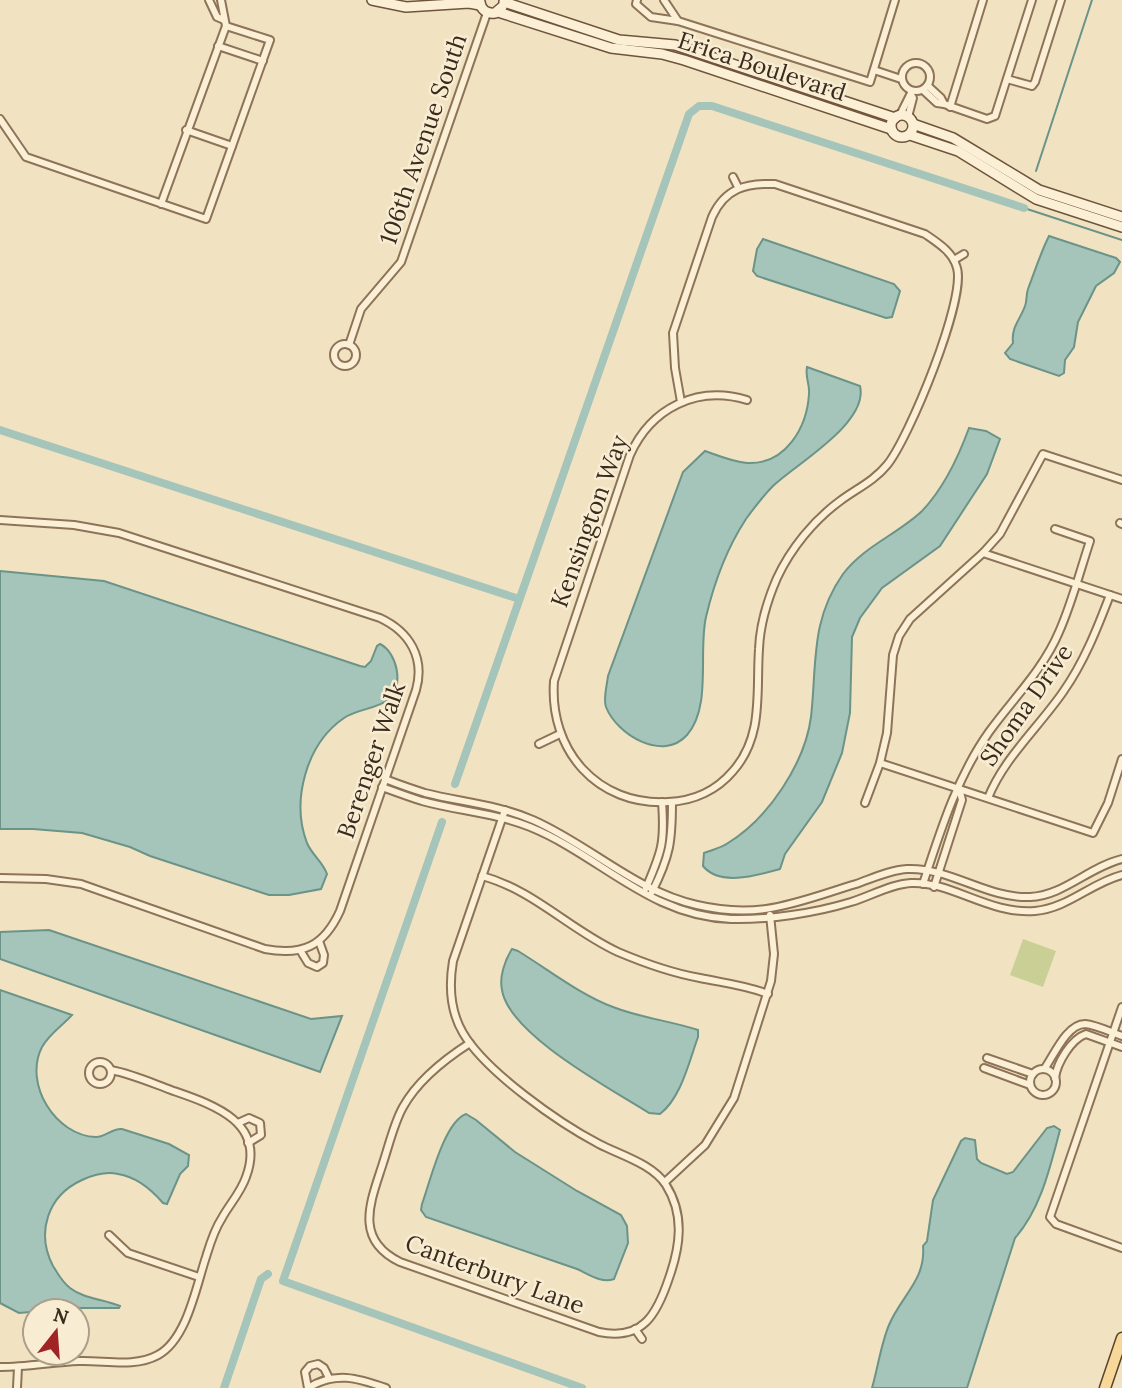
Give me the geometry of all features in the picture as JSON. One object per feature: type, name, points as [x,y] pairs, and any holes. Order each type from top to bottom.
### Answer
[{"type":"main road","points":[[1105,1388],[1122,1338]]},
{"type":"street","points":[[0,119],[26,157],[206,219],[270,40],[217,18],[209,0]]},
{"type":"street","points":[[161,204],[218,47],[225,23],[221,0]]},
{"type":"street","points":[[372,0],[406,7],[480,2],[487,13],[498,12],[503,1]]},
{"type":"street","points":[[637,0],[636,4],[651,18],[678,21],[870,82],[895,0]]},
{"type":"street","points":[[664,0],[678,21]]},
{"type":"street","points":[[947,106],[983,0]]},
{"type":"street","points":[[925,88],[937,103],[987,119],[995,116],[1032,0]]},
{"type":"street","points":[[1007,79],[1032,86],[1035,82],[1061,0]]},
{"type":"street","name":"Erica Boulevard","points":[[503,1],[619,40],[675,45],[904,119],[954,138],[1039,190],[1122,217]]},
{"type":"street","name":"Erica Boulevard","points":[[498,12],[611,48],[662,54],[684,60],[891,129],[898,137],[909,135]]},
{"type":"street","name":"106th Avenue South","points":[[349,345],[361,309],[401,262],[487,13]]},
{"type":"street","points":[[218,47],[263,61]]},
{"type":"street","points":[[911,93],[901,79],[906,66],[919,63],[930,73],[925,88]]},
{"type":"street","points":[[874,70],[901,79]]},
{"type":"street","points":[[911,93],[925,88]]},
{"type":"street","points":[[911,93],[904,119],[909,135],[958,151],[1036,199],[1122,227]]},
{"type":"street","points":[[891,129],[891,122],[904,119]]},
{"type":"street","points":[[186,130],[232,146]]},
{"type":"street","points":[[733,177],[738,187]]},
{"type":"street","points":[[747,400],[716,395],[681,402],[673,333],[712,217],[721,201],[738,187],[775,184],[925,234],[942,245],[954,260],[964,254]]},
{"type":"street","name":"Kensington Way","points":[[681,402],[650,423],[630,454],[554,681],[554,708],[561,734],[582,769],[603,786],[628,797],[662,802],[693,798],[716,786],[735,770],[748,748],[757,714],[761,628],[772,591],[789,556],[812,526],[841,500],[877,475],[894,455],[926,384],[948,323],[959,284],[954,260]]},
{"type":"street","points":[[865,803],[880,763],[890,711],[893,655],[899,636],[910,619],[983,553],[1000,534],[1043,454],[1122,480]]},
{"type":"street","name":"Berenger Walk","points":[[0,520],[74,524],[119,533],[390,623],[407,637],[418,659],[419,670],[416,690],[340,911],[319,941],[300,950],[282,953],[265,950],[81,884],[46,879],[0,878]]},
{"type":"street","name":"Shoma Drive","points":[[923,884],[956,792],[971,761],[988,733],[1048,653],[1059,632],[1090,541],[1055,529]]},
{"type":"street","points":[[983,553],[1122,599]]},
{"type":"street","name":"Shoma Drive","points":[[988,799],[997,776],[1063,691],[1093,642],[1110,595]]},
{"type":"street","points":[[538,744],[561,734]]},
{"type":"street","name":"Shoma Drive","points":[[880,763],[1093,833],[1108,803],[1122,759]]},
{"type":"street","points":[[385,779],[503,814],[543,833],[666,905],[714,917],[754,919],[906,869],[939,874],[1001,895],[1034,897],[1051,893],[1106,863],[1122,859]]},
{"type":"street","points":[[382,787],[422,801],[530,818],[650,888],[676,899],[713,909],[770,914],[831,908],[903,884],[923,884],[996,907],[1035,911],[1059,906],[1102,882],[1122,875]]},
{"type":"street","name":"Shoma Drive","points":[[934,887],[963,798],[960,788]]},
{"type":"street","points":[[650,888],[664,840],[662,802]]},
{"type":"street","points":[[646,895],[672,845],[672,802]]},
{"type":"street","points":[[503,814],[451,973],[454,1010],[470,1043],[508,1081],[550,1114],[643,1166],[665,1182],[678,1214],[678,1248],[656,1311],[635,1329],[642,1339]]},
{"type":"street","points":[[482,876],[521,891],[593,940],[636,960],[700,978],[738,984],[768,994]]},
{"type":"street","points":[[665,1182],[705,1144],[734,1098],[768,994],[774,954],[770,914]]},
{"type":"street","points":[[300,950],[307,963],[317,967],[323,963],[324,958],[319,941]]},
{"type":"street","points":[[1122,1007],[1050,1217],[1056,1224],[1122,1248]]},
{"type":"street","points":[[987,1058],[1033,1074],[1045,1068],[1069,1032],[1077,1027],[1085,1024],[1122,1036]]},
{"type":"street","points":[[1033,1074],[1030,1085],[1032,1091],[1042,1096],[1053,1090],[1059,1066],[1080,1036],[1086,1034],[1122,1047]]},
{"type":"street","name":"Canterbury Lane","points":[[470,1043],[440,1065],[403,1107],[369,1209],[373,1237],[391,1258],[466,1286],[599,1332],[617,1334],[635,1329]]},
{"type":"street","points":[[984,1068],[1030,1085]]},
{"type":"street","points":[[1045,1068],[1055,1078]]},
{"type":"street","points":[[0,1367],[81,1361],[135,1363],[157,1356],[179,1335],[217,1226],[246,1177],[250,1156],[248,1143],[238,1123],[223,1110],[111,1070]]},
{"type":"street","points":[[238,1123],[249,1118],[260,1123],[261,1135],[248,1143]]},
{"type":"street","points":[[109,1235],[128,1252],[199,1277]]},
{"type":"street","points":[[364,1240],[373,1237]]},
{"type":"street","points":[[17,1388],[18,1367]]},
{"type":"street","points":[[329,1378],[352,1377],[386,1388]]},
{"type":"green space","points":[[1023,939],[1056,951],[1043,987],[1010,975]]},
{"type":"water","points":[[1049,236],[1116,258],[1120,262],[1114,273],[1096,286],[1078,322],[1074,347],[1065,360],[1064,373],[1059,376],[1010,359],[1005,353],[1013,343],[1028,289]]},
{"type":"water","points":[[763,239],[894,284],[900,291],[892,317],[886,318],[757,276],[753,271],[757,249]]},
{"type":"water","points":[[807,367],[860,386],[860,400],[853,414],[828,442],[766,493],[733,542],[717,579],[706,617],[702,694],[695,723],[677,743],[666,746],[642,742],[620,727],[612,717],[605,704],[606,688],[608,676],[683,472],[705,451],[747,463],[773,458],[783,451],[792,442],[804,419],[809,394]]},
{"type":"water","points":[[969,428],[986,431],[1000,439],[987,474],[940,546],[882,588],[860,618],[852,637],[850,713],[842,753],[822,802],[785,854],[780,869],[740,878],[719,876],[710,872],[703,866],[704,853],[725,845],[757,820],[782,788],[801,753],[811,717],[820,626],[832,591],[851,564],[913,519],[930,502],[950,472]]},
{"type":"water","points":[[0,571],[104,581],[365,667],[371,661],[377,646],[380,644],[386,648],[397,670],[393,694],[383,703],[349,715],[331,729],[311,758],[305,775],[302,827],[309,847],[327,874],[321,889],[289,895],[269,895],[82,833],[0,829]]},
{"type":"water","points":[[49,930],[311,1019],[342,1016],[320,1072],[0,959],[0,932]]},
{"type":"water","points":[[512,949],[600,1002],[634,1014],[698,1030],[698,1037],[679,1089],[660,1114],[649,1113],[589,1076],[542,1043],[523,1025],[509,1007],[502,990],[503,969]]},
{"type":"water","points":[[0,990],[72,1015],[45,1042],[37,1061],[40,1091],[56,1118],[81,1134],[100,1137],[122,1129],[169,1144],[189,1155],[188,1166],[180,1174],[167,1204],[137,1181],[108,1173],[82,1180],[60,1196],[48,1217],[45,1229],[48,1253],[58,1275],[67,1286],[88,1297],[21,1297],[19,1313],[0,1303]]},
{"type":"water","points":[[466,1114],[515,1152],[621,1215],[627,1226],[628,1243],[614,1279],[590,1276],[577,1269],[426,1217],[421,1210],[422,1204],[439,1154],[451,1128]]},
{"type":"water","points":[[1054,1126],[1060,1130],[1048,1173],[1032,1214],[1015,1238],[967,1388],[872,1388],[889,1325],[921,1269],[933,1200],[961,1141],[965,1138],[975,1140],[977,1159],[1007,1174],[1013,1172],[1047,1128]]},
{"type":"water","points":[[91,1298],[120,1306],[91,1308]]},
{"type":"waterway","points":[[1036,171],[1092,0]]},
{"type":"waterway","points":[[455,784],[689,114],[699,106],[712,106],[1024,208]]},
{"type":"waterway","points":[[1024,208],[1122,240]]},
{"type":"waterway","points":[[0,430],[519,599]]},
{"type":"waterway","points":[[442,822],[283,1281],[582,1388]]},
{"type":"waterway","points":[[224,1388],[261,1279],[268,1274]]}]
